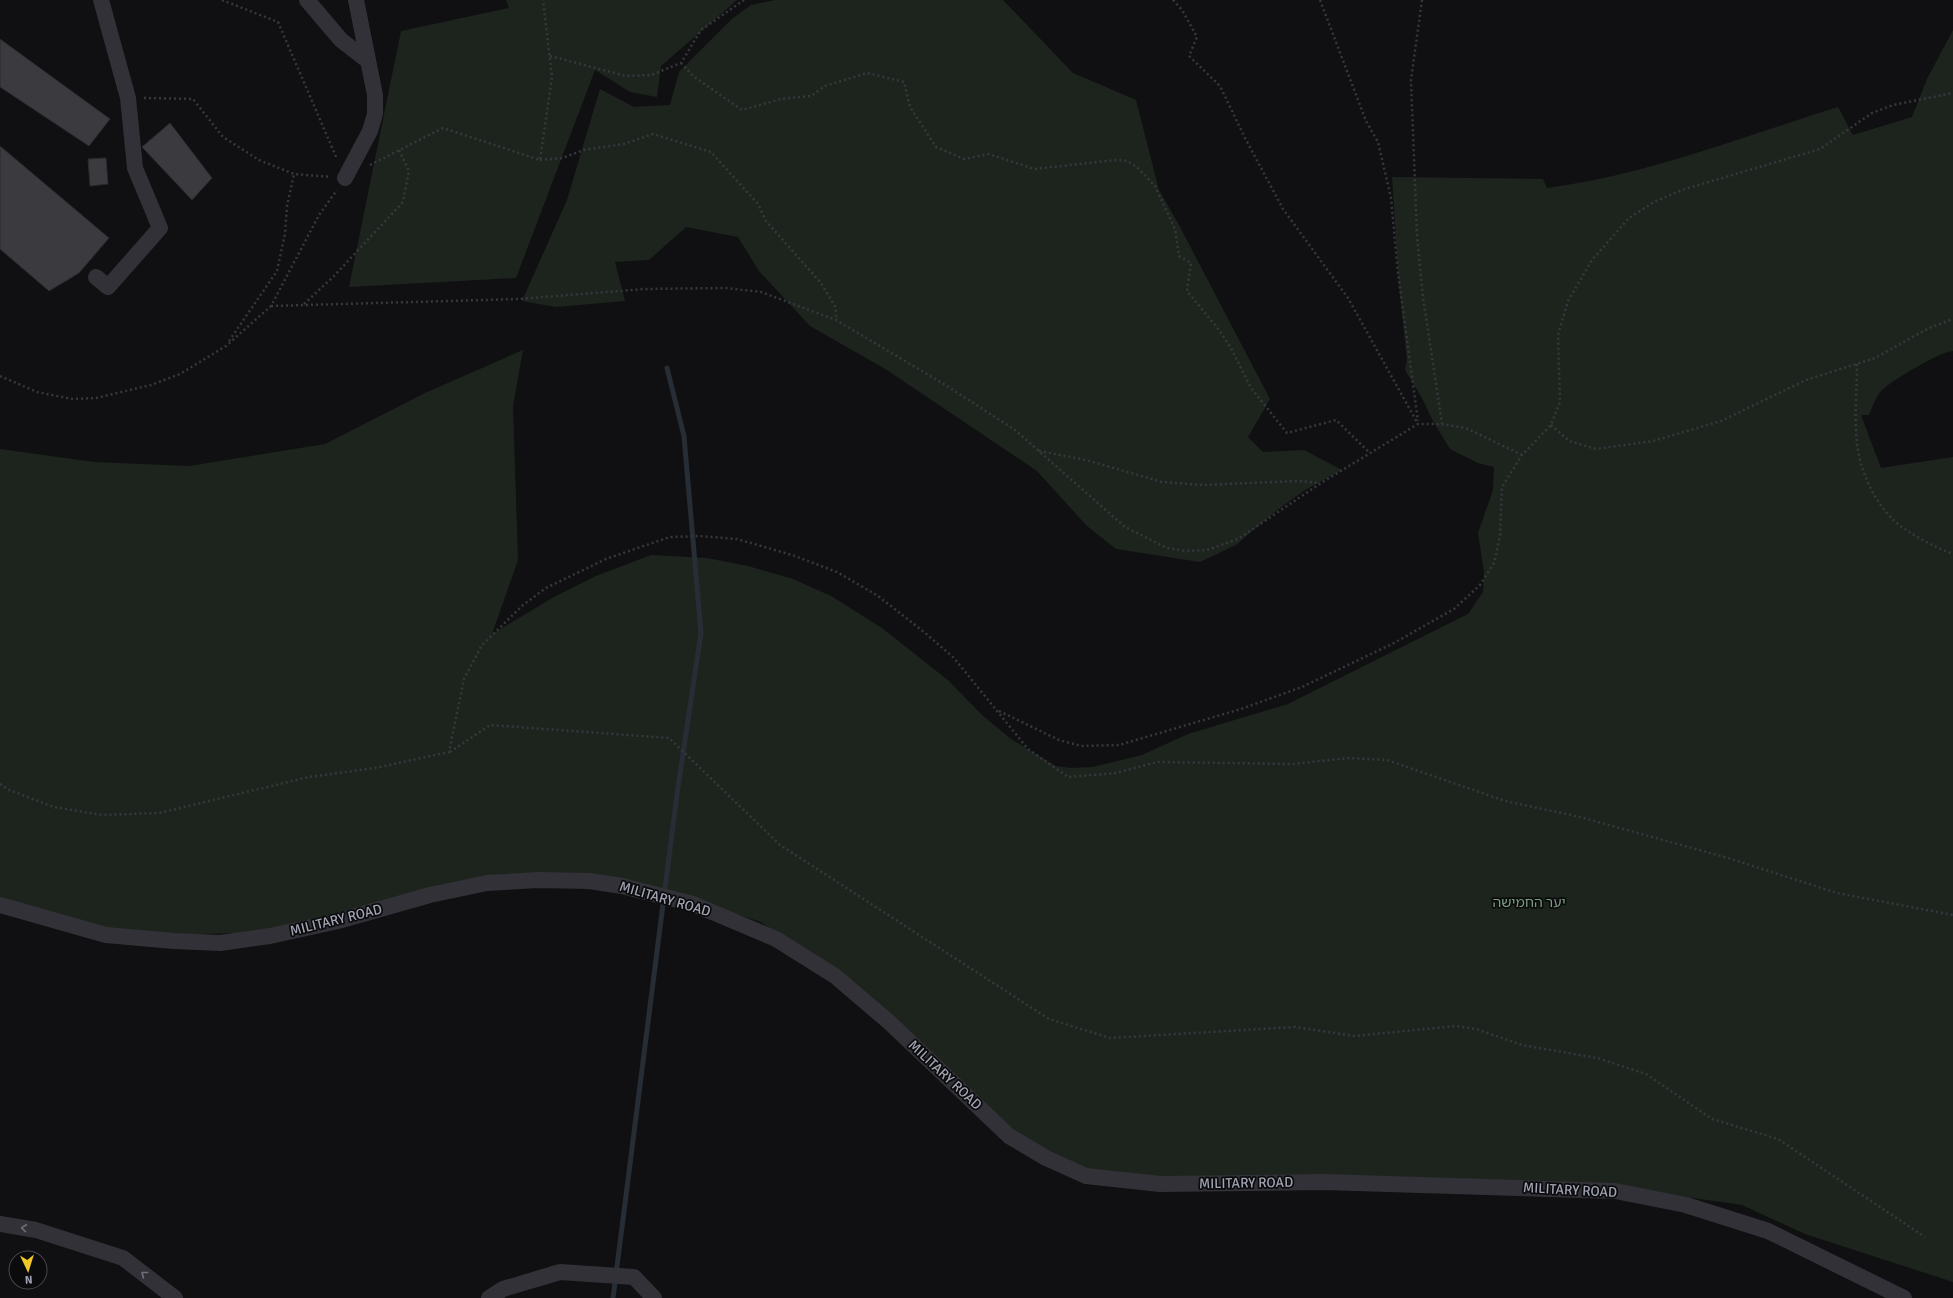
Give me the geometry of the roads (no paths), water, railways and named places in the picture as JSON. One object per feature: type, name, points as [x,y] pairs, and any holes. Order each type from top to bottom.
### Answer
[{"type":"street","points":[[96,277],[108,287],[160,228],[135,168],[128,98],[101,0]]},
{"type":"street","points":[[307,0],[341,40],[368,61]]},
{"type":"street","points":[[345,178],[370,132],[375,114],[375,95],[356,0]]},
{"type":"street","name":"MILITARY ROAD","points":[[0,905],[106,935],[174,942],[220,943],[270,936],[338,921],[430,895],[487,883],[567,880],[588,881],[622,886],[693,904],[776,939],[835,976],[889,1022],[1009,1136],[1046,1158],[1086,1176],[1160,1184],[1324,1182],[1615,1191],[1686,1205],[1768,1231],[1904,1298]]},
{"type":"street","points":[[0,1224],[36,1230],[123,1258],[175,1298]]},
{"type":"street","points":[[489,1298],[503,1289],[560,1272],[634,1277],[654,1298]]},
{"type":"waterway","points":[[613,1298],[677,794],[701,633],[684,436],[667,368]]},
{"type":"park label","name":"יער החמישה","points":[[1529,902]]}]
